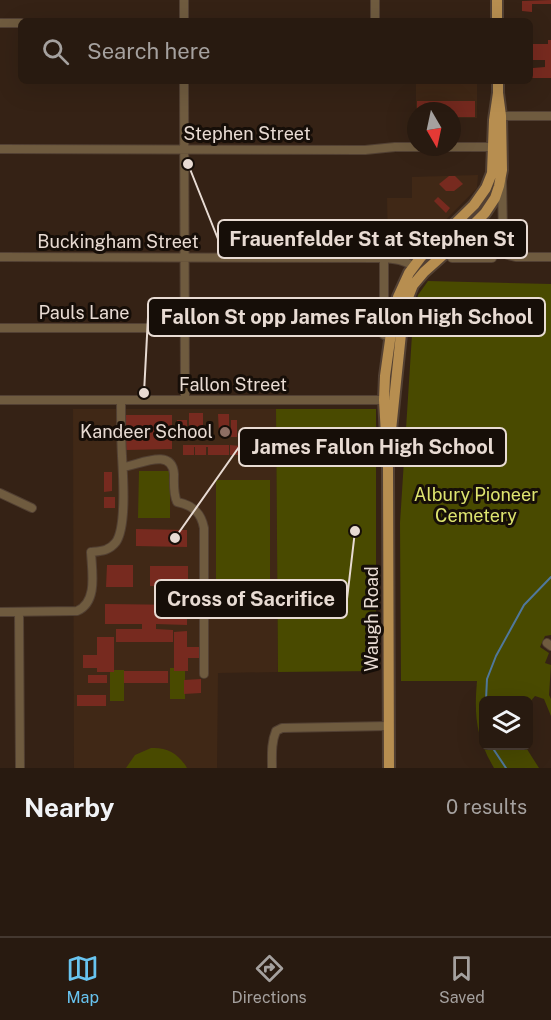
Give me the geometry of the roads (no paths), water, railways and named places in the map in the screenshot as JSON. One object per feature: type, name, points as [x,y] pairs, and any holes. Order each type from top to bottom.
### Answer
[{"type":"main road","points":[[497,0],[497,18]]},
{"type":"main road","name":"Waugh Road","points":[[388,768],[389,400],[405,305],[414,285],[424,272],[474,224],[495,198],[502,170],[498,87]]},
{"type":"main road","name":"Waugh Road","points":[[389,400],[385,376],[387,333],[398,297],[413,266],[482,195],[490,180],[498,87]]},
{"type":"main road","points":[[464,214],[474,224]]},
{"type":"street","points":[[184,0],[184,18]]},
{"type":"street","points":[[375,0],[375,18]]},
{"type":"street","points":[[0,23],[18,23]]},
{"type":"street","points":[[184,84],[185,399]]},
{"type":"street","points":[[501,116],[551,116]]},
{"type":"street","name":"Stephen Street","points":[[0,148],[365,150],[396,147],[494,147]]},
{"type":"street","points":[[452,258],[489,258],[501,240],[503,235],[502,170]]},
{"type":"street","points":[[474,224],[506,254],[550,256]]},
{"type":"street","name":"Buckingham Street","points":[[0,257],[384,258],[399,259],[413,266]]},
{"type":"street","name":"Waugh Road","points":[[384,258],[387,333]]},
{"type":"street","name":"Pauls Lane","points":[[0,328],[185,328],[387,333]]},
{"type":"street","name":"Fallon Street","points":[[0,400],[389,400]]},
{"type":"street","points":[[0,612],[77,611],[84,608],[90,600],[91,552],[110,548],[120,534],[123,467],[121,400]]},
{"type":"street","points":[[123,467],[158,459],[169,462],[173,466],[177,502],[199,512],[203,519],[204,674]]},
{"type":"street","points":[[0,494],[32,508]]},
{"type":"street","points":[[19,612],[20,768]]},
{"type":"street","points":[[272,768],[272,744],[276,731],[282,728],[388,726]]},
{"type":"waterway","points":[[486,696],[487,679],[496,656],[524,605],[551,577]]},
{"type":"waterway","points":[[494,750],[506,768]]},
{"type":"place","name":"Frauenfelder St at Stephen St","points":[[188,164]]},
{"type":"place","name":"Fallon St opp James Fallon High School","points":[[144,393]]},
{"type":"place","name":"Kandeer School","points":[[225,432]]},
{"type":"place","name":"Cross of Sacrifice","points":[[355,531]]},
{"type":"place","name":"James Fallon High School","points":[[175,538]]},
{"type":"park label","name":"Albury Pioneer Cemetery","points":[[476,505]]}]
